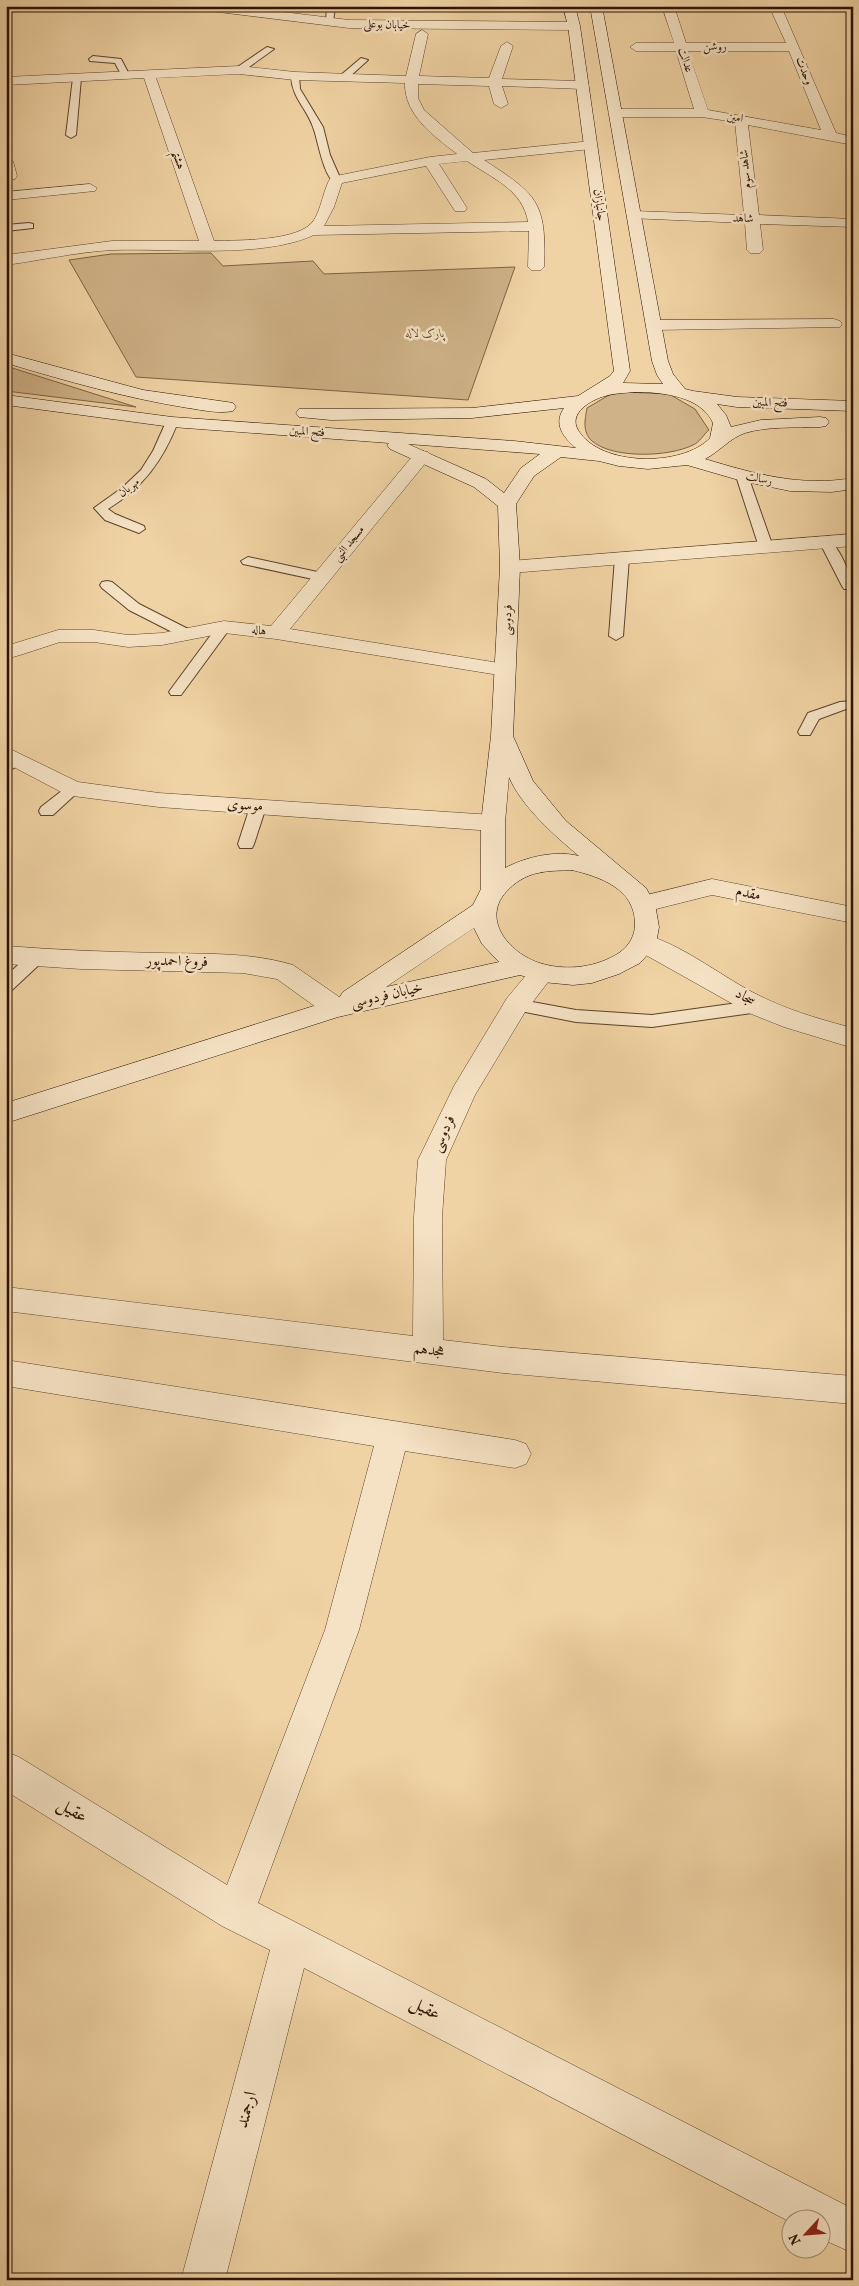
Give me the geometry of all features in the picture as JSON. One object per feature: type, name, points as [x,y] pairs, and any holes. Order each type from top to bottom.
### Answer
[{"type":"street","points":[[6,9],[62,6]]},
{"type":"street","name":"خیابان بوعلی","points":[[202,6],[330,21],[416,26],[574,26]]},
{"type":"street","name":"جانبازان","points":[[569,6],[583,85],[622,371],[618,380],[613,385],[597,392]]},
{"type":"street","points":[[596,6],[654,325],[649,361]]},
{"type":"street","name":"عدالت","points":[[668,6],[702,113]]},
{"type":"street","name":"وحدت","points":[[775,6],[794,47],[830,136]]},
{"type":"street","points":[[422,34],[413,79],[412,99],[419,112],[472,159],[510,182],[527,200],[533,213],[537,239],[536,266]]},
{"type":"street","points":[[501,104],[494,82],[507,46]]},
{"type":"street","name":"روشن","points":[[636,47],[794,47]]},
{"type":"street","points":[[6,81],[239,70],[295,76],[583,85]]},
{"type":"street","name":"هشتم","points":[[149,75],[208,245]]},
{"type":"street","name":"امین","points":[[615,113],[702,113],[853,141]]},
{"type":"street","name":"شاهد سوم","points":[[742,119],[755,250]]},
{"type":"street","points":[[313,231],[328,207],[336,180],[430,162],[472,159],[591,144]]},
{"type":"street","points":[[6,161],[10,176],[6,176]]},
{"type":"street","points":[[430,162],[460,208]]},
{"type":"street","points":[[6,196],[90,188]]},
{"type":"street","name":"شاهد","points":[[634,215],[853,223]]},
{"type":"street","points":[[6,260],[110,246],[208,245],[295,239],[313,231],[535,226]]},
{"type":"street","points":[[654,325],[834,324]]},
{"type":"street","points":[[619,356],[649,361],[683,393],[706,403],[718,414],[724,427],[720,440]]},
{"type":"street","points":[[6,358],[139,394],[192,404],[242,408]]},
{"type":"street","name":"فتح المبین","points":[[291,412],[331,415],[472,412],[580,400],[597,392],[642,386],[737,402],[853,406]]},
{"type":"street","name":"فتح المبین","points":[[6,400],[172,422],[559,451],[608,457]]},
{"type":"street","points":[[580,400],[570,411],[567,423],[573,436],[587,448],[608,457],[644,463],[662,463],[688,459]]},
{"type":"street","name":"فتح المبین","points":[[688,459],[708,451],[720,440],[739,429],[761,425],[853,421]]},
{"type":"street","points":[[378,437],[480,483],[507,504],[520,480],[534,464],[559,451]]},
{"type":"street","name":"مسجد النبی","points":[[276,633],[422,456]]},
{"type":"street","name":"رسالت","points":[[688,459],[742,476],[798,487],[831,488],[853,483]]},
{"type":"street","name":"رسالت","points":[[831,488],[853,500]]},
{"type":"street","name":"فردوسی","points":[[502,736],[510,567],[507,504]]},
{"type":"street","points":[[510,567],[853,540]]},
{"type":"street","name":"هاله","points":[[13,650],[58,636],[94,636],[128,641],[162,639],[224,627],[276,633],[505,670]]},
{"type":"street","points":[[502,736],[523,783],[558,826],[628,884],[644,904],[649,923],[644,943],[628,960],[603,972],[572,977],[531,969],[498,950],[485,931],[502,736]]},
{"type":"street","name":"موسوی","points":[[10,760],[73,789],[159,800],[493,823]]},
{"type":"street","points":[[488,900],[513,873],[541,864],[572,862],[603,870],[628,884]]},
{"type":"street","name":"مقدم","points":[[644,904],[712,887],[853,916]]},
{"type":"street","name":"خیابان فردوسی","points":[[336,1008],[488,900]]},
{"type":"street","name":"سجاد","points":[[644,943],[674,957],[759,1006],[814,1027],[853,1038]]},
{"type":"street","name":"فروغ احمدپور","points":[[6,955],[36,958],[243,964],[284,971],[336,1008]]},
{"type":"street","name":"فردوسی","points":[[428,1351],[428,1217],[432,1160],[462,1093],[516,1005],[531,969]]},
{"type":"street","name":"خیابان فردوسی","points":[[336,1008],[531,969]]},
{"type":"street","points":[[6,1113],[336,1008]]},
{"type":"street","name":"هجدهم","points":[[6,1299],[503,1360],[853,1390]]},
{"type":"street","points":[[6,1372],[515,1454]]},
{"type":"street","points":[[236,1912],[342,1630],[393,1434]]},
{"type":"street","name":"عقیل","points":[[6,1770],[236,1912],[853,2232]]},
{"type":"street","name":"ارجمند","points":[[202,2280],[292,1940]]},
{"type":"lane","points":[[330,21],[331,6]]},
{"type":"lane","points":[[239,70],[270,49]]},
{"type":"lane","points":[[93,59],[118,61],[126,76]]},
{"type":"lane","points":[[344,77],[364,60]]},
{"type":"lane","points":[[295,76],[296,89],[318,127],[325,156],[336,180]]},
{"type":"lane","points":[[71,135],[77,78]]},
{"type":"lane","points":[[6,228],[29,226]]},
{"type":"lane","name":"مهربان","points":[[139,530],[110,517],[100,508],[118,497],[142,478],[161,451],[172,422]]},
{"type":"lane","points":[[742,476],[766,547]]},
{"type":"lane","points":[[828,543],[849,586]]},
{"type":"lane","points":[[616,636],[622,558]]},
{"type":"lane","points":[[248,561],[322,577]]},
{"type":"lane","points":[[107,585],[134,607],[187,634]]},
{"type":"lane","points":[[176,692],[224,627]]},
{"type":"lane","points":[[805,732],[813,716],[845,705],[853,705]]},
{"type":"lane","points":[[47,811],[73,789]]},
{"type":"lane","points":[[246,844],[258,807]]},
{"type":"lane","points":[[6,986],[36,958]]},
{"type":"lane","points":[[516,1005],[576,1016],[652,1021],[759,1006]]},
{"type":"green space","name":"پارک لاله","points":[[211,253],[223,266],[313,261],[324,274],[515,267],[468,400],[136,377],[69,260],[111,254]]},
{"type":"green space","points":[[6,366],[136,407],[6,391]]},
{"type":"green space","points":[[625,392],[669,394],[695,409],[709,430],[695,444],[670,452],[656,454],[627,453],[601,447],[592,441],[587,434],[585,425],[587,408],[609,395]]}]
